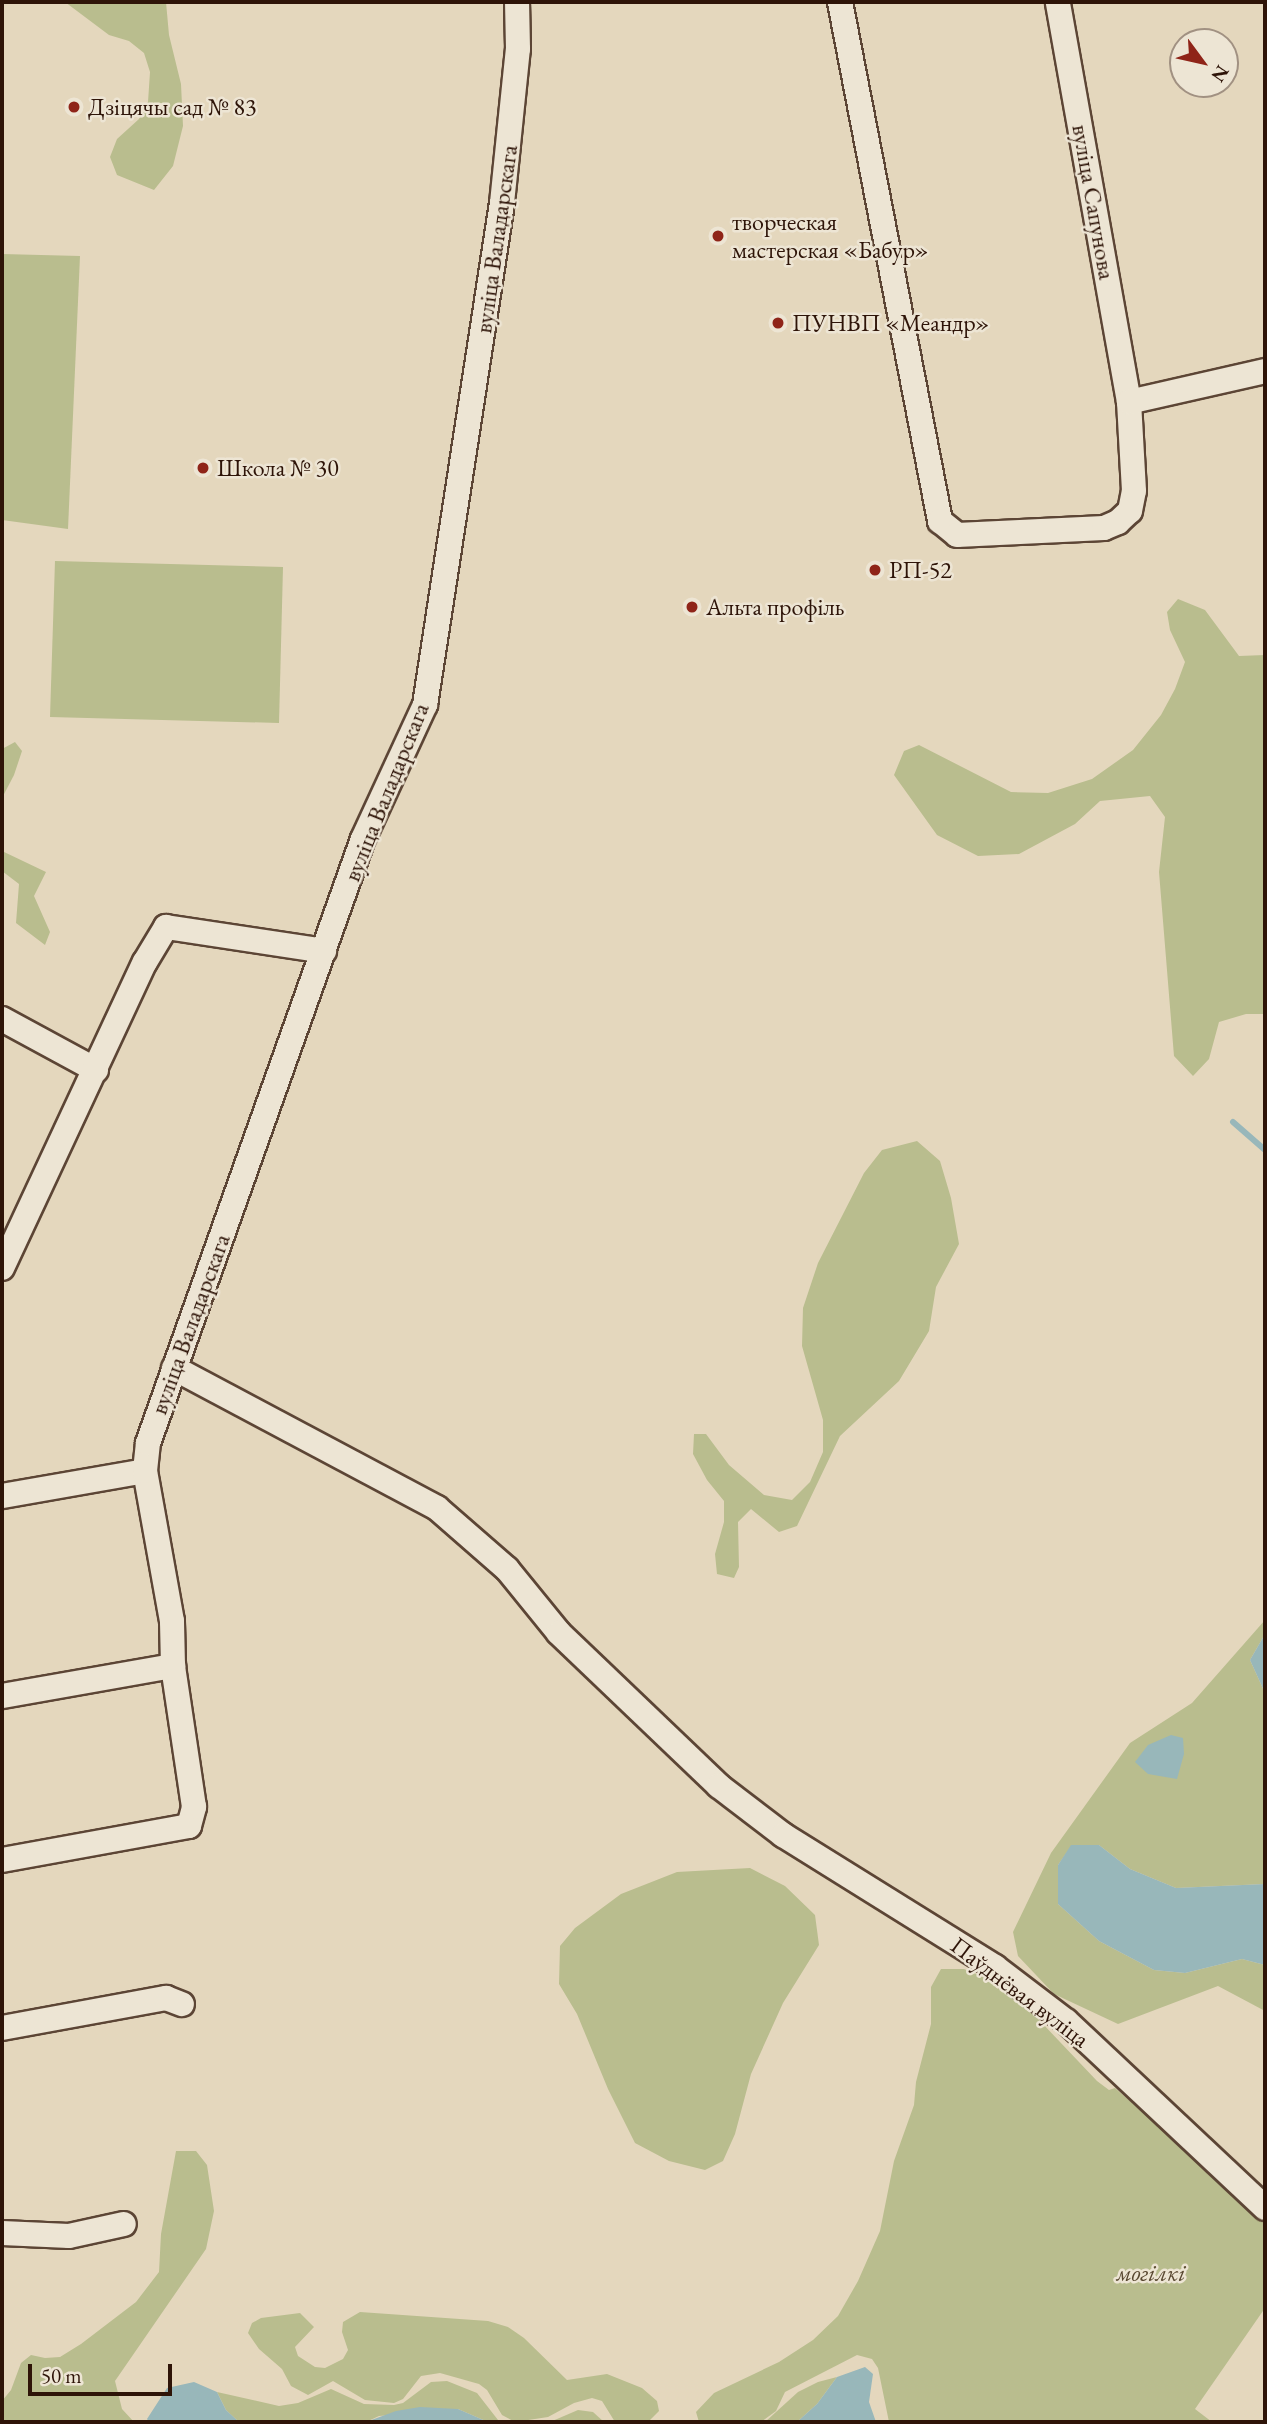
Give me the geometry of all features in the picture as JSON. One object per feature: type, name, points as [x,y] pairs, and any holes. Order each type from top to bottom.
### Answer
[{"type":"street","name":"вуліца Валадарскага","points":[[2,1860],[189,1826],[194,1807],[173,1666],[172,1621],[145,1471],[148,1443],[363,839],[425,705],[502,203],[518,49],[517,2]]},
{"type":"street","name":"вуліца Сапунова","points":[[840,2],[940,521],[957,535],[1104,528],[1118,522],[1129,511],[1134,491],[1129,402],[1058,2]]},
{"type":"street","points":[[1129,402],[1265,371]]},
{"type":"street","points":[[2,1268],[145,962],[166,927],[324,951]]},
{"type":"street","points":[[2,1019],[96,1070]]},
{"type":"street","name":"Паўднёвая вуліца","points":[[174,1368],[437,1508],[507,1569],[559,1633],[719,1786],[783,1835],[995,1968],[1066,2021],[1265,2208]]},
{"type":"street","points":[[2,1496],[145,1471]]},
{"type":"street","points":[[2,1696],[173,1666]]},
{"type":"street","points":[[2,2028],[166,1998],[183,2004]]},
{"type":"street","points":[[2,2234],[69,2236],[124,2224]]},
{"type":"green space","points":[[65,2],[166,2],[169,35],[181,84],[183,126],[173,166],[154,190],[117,175],[110,157],[117,139],[139,119],[148,102],[150,72],[144,53],[129,41],[109,35]]},
{"type":"green space","points":[[2,254],[80,256],[68,529],[2,520]]},
{"type":"green space","points":[[55,561],[283,567],[279,723],[50,717]]},
{"type":"green space","points":[[1178,599],[1205,610],[1239,656],[1265,655],[1265,1014],[1246,1014],[1219,1022],[1209,1059],[1193,1076],[1174,1056],[1159,872],[1165,817],[1150,796],[1100,801],[1075,824],[1019,854],[978,856],[937,835],[894,775],[904,751],[919,745],[1011,792],[1048,793],[1092,779],[1133,750],[1161,715],[1175,689],[1185,662],[1170,630],[1167,612]]},
{"type":"green space","points":[[15,742],[22,751],[2,798],[2,749]]},
{"type":"green space","points":[[2,851],[46,872],[34,896],[50,932],[45,945],[16,923],[19,884],[2,871]]},
{"type":"green space","points":[[917,1141],[940,1161],[951,1198],[959,1244],[936,1287],[929,1331],[899,1381],[840,1436],[797,1526],[779,1532],[751,1509],[738,1522],[739,1567],[734,1578],[717,1574],[715,1554],[724,1522],[724,1501],[707,1480],[693,1454],[694,1434],[706,1434],[729,1465],[764,1495],[792,1500],[810,1482],[823,1452],[823,1420],[802,1346],[803,1308],[818,1263],[864,1173],[882,1150]]},
{"type":"green space","points":[[1265,1620],[1265,1634],[1250,1660],[1265,1693],[1265,1884],[1176,1888],[1130,1869],[1099,1845],[1072,1845],[1058,1865],[1058,1904],[1099,1941],[1154,1970],[1185,1973],[1242,1959],[1265,1965],[1265,2011],[1218,1986],[1118,2024],[1054,1994],[1018,1956],[1013,1932],[1051,1853],[1130,1743],[1192,1703]]},
{"type":"green space","points":[[750,1868],[785,1886],[815,1915],[819,1945],[783,2003],[751,2074],[735,2134],[723,2161],[705,2170],[669,2161],[635,2143],[608,2089],[577,2014],[559,1984],[560,1946],[575,1928],[621,1894],[677,1872]]},
{"type":"green space","name":"могілкі","points":[[941,1969],[964,1969],[991,1980],[1023,2003],[1097,2081],[1109,2090],[1115,2088],[1165,2132],[1231,2183],[1243,2203],[1265,2223],[1265,2308],[1195,2409],[1212,2422],[889,2422],[878,2368],[872,2359],[857,2355],[785,2392],[776,2411],[761,2422],[699,2422],[696,2412],[714,2393],[779,2362],[813,2340],[838,2316],[858,2281],[880,2231],[894,2161],[914,2105],[916,2082],[931,2024],[931,1987]]},
{"type":"green space","points":[[176,2151],[196,2151],[207,2165],[214,2211],[206,2249],[115,2381],[122,2409],[134,2422],[2,2422],[2,2401],[11,2390],[21,2363],[31,2355],[60,2357],[81,2344],[136,2302],[159,2272],[161,2234]]},
{"type":"green space","points":[[360,2312],[488,2321],[508,2327],[524,2338],[567,2380],[607,2374],[642,2388],[657,2401],[659,2411],[648,2422],[615,2422],[602,2401],[592,2398],[574,2403],[548,2417],[515,2422],[502,2415],[487,2390],[479,2384],[440,2373],[421,2376],[403,2399],[394,2403],[365,2400],[333,2381],[308,2395],[291,2386],[282,2369],[259,2349],[248,2333],[252,2323],[261,2318],[300,2313],[314,2327],[295,2347],[298,2356],[315,2367],[325,2368],[343,2359],[348,2350],[342,2332],[343,2322]]},
{"type":"green space","points":[[837,2377],[817,2404],[797,2422],[765,2422],[798,2392],[818,2382]]},
{"type":"green space","points":[[447,2381],[477,2393],[498,2420],[505,2422],[488,2422],[458,2409],[379,2416],[366,2422],[239,2422],[226,2410],[217,2392],[279,2406],[298,2403],[331,2389],[364,2404],[394,2405],[403,2403],[431,2382]]},
{"type":"green space","points":[[578,2410],[593,2412],[604,2422],[550,2422]]},
{"type":"water","points":[[1265,1634],[1265,1693],[1250,1660]]},
{"type":"water","points":[[1171,1735],[1183,1738],[1184,1754],[1177,1779],[1148,1774],[1135,1762],[1148,1745]]},
{"type":"water","points":[[1071,1845],[1099,1845],[1130,1869],[1176,1888],[1265,1884],[1265,1965],[1242,1959],[1185,1973],[1154,1970],[1099,1941],[1058,1904],[1058,1865]]},
{"type":"water","points":[[865,2367],[873,2374],[869,2402],[876,2422],[797,2422],[817,2404],[837,2377]]},
{"type":"water","points":[[194,2382],[217,2392],[226,2410],[239,2422],[149,2422],[147,2419],[167,2388]]},
{"type":"water","points":[[420,2407],[458,2409],[488,2422],[366,2422],[396,2411]]},
{"type":"waterway","points":[[1233,1122],[1265,1150]]},
{"type":"place","name":"Дзіцячы сад № 83","points":[[74,107]]},
{"type":"place","name":"творческая мастерская «Бабур»","points":[[718,236]]},
{"type":"place","name":"ПУНВП «Меандр»","points":[[778,323]]},
{"type":"place","name":"Школа № 30","points":[[203,468]]},
{"type":"place","name":"РП-52","points":[[875,570]]},
{"type":"place","name":"Альта профіль","points":[[692,607]]}]
